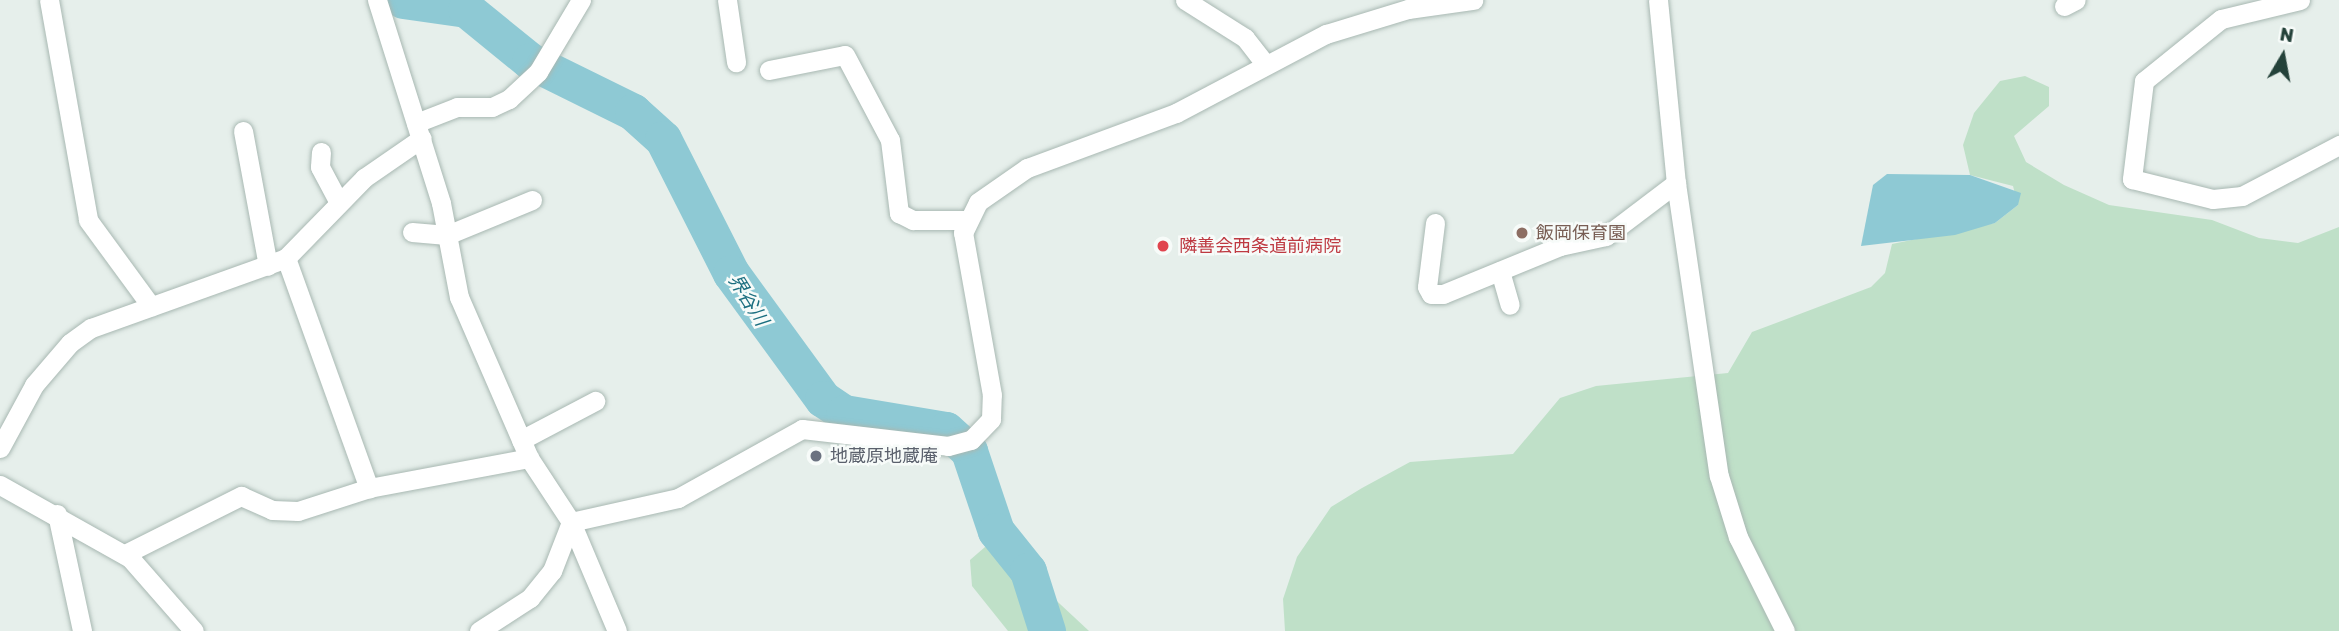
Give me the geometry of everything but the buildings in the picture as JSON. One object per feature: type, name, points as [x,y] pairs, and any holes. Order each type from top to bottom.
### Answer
[{"type":"street","points":[[49,0],[89,220],[151,306]]},
{"type":"street","points":[[377,0],[419,130],[447,235],[459,296],[529,458],[571,522],[617,631]]},
{"type":"street","points":[[0,448],[53,359],[91,328],[277,262],[419,130],[457,107],[492,107],[541,67],[581,0]]},
{"type":"street","points":[[727,0],[736,62]]},
{"type":"street","points":[[1185,0],[1245,38],[1266,65]]},
{"type":"street","points":[[769,70],[845,55],[890,140],[899,213],[913,220],[964,220],[1027,168],[1176,113],[1266,65],[1366,19],[1473,0]]},
{"type":"street","points":[[1658,0],[1676,183],[1719,476],[1738,537],[1785,631]]},
{"type":"street","points":[[2300,0],[2221,19],[2144,81],[2132,179],[2213,199],[2242,196],[2339,145]]},
{"type":"street","points":[[243,131],[277,262],[369,488]]},
{"type":"street","points":[[321,152],[320,167],[339,202]]},
{"type":"street","points":[[1435,223],[1431,294],[1605,236],[1676,183]]},
{"type":"street","points":[[412,232],[447,235],[532,200]]},
{"type":"street","points":[[571,522],[678,498],[802,429],[948,446],[982,433],[991,419],[992,395],[964,220]]},
{"type":"street","points":[[1500,271],[1510,305]]},
{"type":"street","points":[[521,440],[595,401]]},
{"type":"street","points":[[125,554],[241,496],[272,510],[298,511],[369,488],[529,458]]},
{"type":"street","points":[[0,485],[57,514],[125,554],[165,591],[194,631]]},
{"type":"street","points":[[57,514],[82,631]]},
{"type":"street","points":[[479,631],[530,598],[551,571],[571,522]]},
{"type":"green space","points":[[2025,76],[2049,87],[2049,106],[2014,136],[2026,162],[2064,185],[2109,205],[2212,220],[2259,238],[2298,243],[2339,227],[2339,631],[1285,631],[1283,599],[1297,557],[1331,507],[1362,488],[1410,462],[1513,454],[1560,398],[1596,386],[1728,373],[1752,332],[1871,287],[1885,273],[1892,244],[1995,223],[2018,205],[2013,186],[1970,175],[1963,145],[1974,113],[2000,81]]},
{"type":"green space","points":[[985,547],[1001,549],[1089,631],[1008,631],[972,586],[970,560]]},
{"type":"water","points":[[1887,174],[1970,175],[2021,193],[2018,205],[1995,223],[1955,235],[1861,246],[1873,185]]},
{"type":"waterway","name":"界谷川","points":[[403,0],[466,9],[530,61],[633,112],[663,139],[731,273],[823,399],[844,413],[946,430],[969,451],[996,531],[1028,571],[1047,631]]},
{"type":"place","name":"飯岡保育園","points":[[1522,233]]},
{"type":"place","name":"隣善会西条道前病院","points":[[1163,246]]},
{"type":"place","name":"地蔵原地蔵庵","points":[[816,456]]}]
